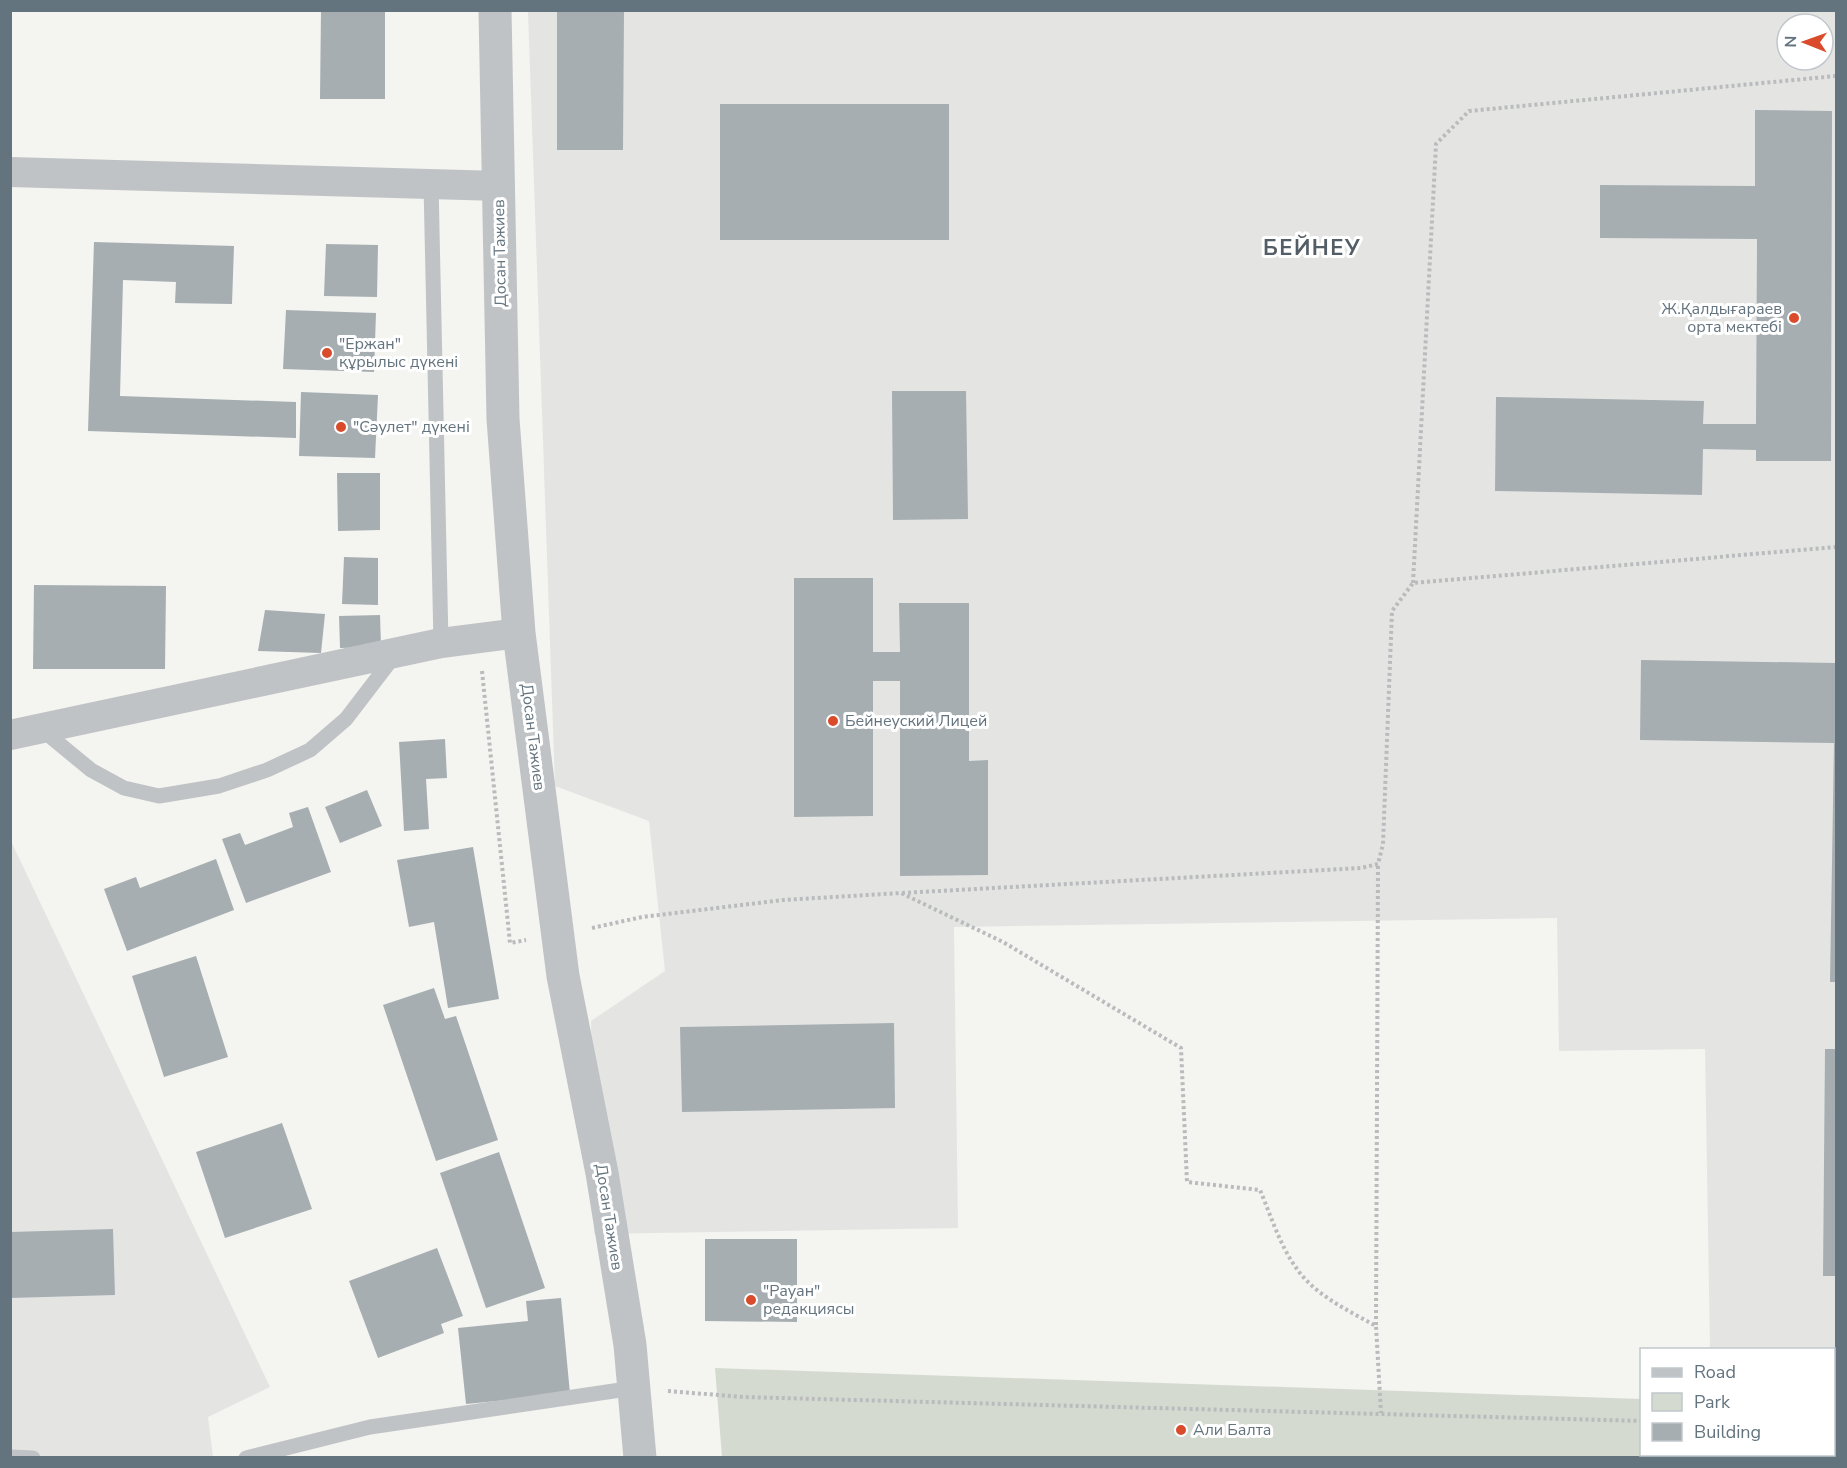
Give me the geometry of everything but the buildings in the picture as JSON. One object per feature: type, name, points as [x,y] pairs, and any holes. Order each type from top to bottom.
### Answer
[{"type":"street","name":"Досан Тажиев","points":[[495,10],[503,419],[519,633],[563,976],[602,1173],[630,1345],[640,1458]]},
{"type":"street","points":[[10,172],[499,186]]},
{"type":"street","points":[[10,735],[441,643],[519,633]]},
{"type":"lane","points":[[431,184],[441,643]]},
{"type":"lane","points":[[40,728],[91,770],[124,788],[159,796],[219,786],[267,770],[310,750],[346,719],[397,652]]},
{"type":"lane","points":[[246,1458],[370,1427],[633,1388]]},
{"type":"lane","points":[[10,1457],[33,1458]]},
{"type":"path","points":[[1381,1413],[1376,1326],[1378,864],[1383,844],[1392,611],[1413,583],[1436,144],[1469,111],[1836,76]]},
{"type":"path","points":[[1413,583],[1836,547]]},
{"type":"path","points":[[477,638],[510,943],[642,917],[771,901],[1350,869],[1378,864]]},
{"type":"path","points":[[901,893],[1003,942],[1181,1047],[1187,1182],[1260,1190],[1278,1233],[1298,1270],[1332,1301],[1376,1326]]},
{"type":"path","points":[[633,1388],[743,1397],[1640,1421]]},
{"type":"shaded area","points":[[528,11],[1836,11],[1836,1372],[1835,1348],[1710,1348],[1705,1049],[1559,1051],[1557,918],[954,927],[958,1228],[594,1234],[591,1021],[665,971],[649,821],[555,786]]},
{"type":"shaded area","points":[[10,839],[270,1387],[208,1417],[213,1457],[11,1457]]},
{"type":"green space","name":"Али Балта","points":[[715,1368],[1640,1399],[1640,1456],[1835,1456],[1836,1405],[1836,1457],[722,1457]]},
{"type":"place","name":"Ж.Қалдығараев орта мектебі","points":[[1794,318]]},
{"type":"place","name":"\"Ержан\" құрылыс дүкені","points":[[327,353]]},
{"type":"place","name":"\"Сәулет\" дүкені","points":[[341,427]]},
{"type":"place","name":"Бейнеуский Лицей","points":[[833,721]]},
{"type":"place","name":"\"Рауан\" редакциясы","points":[[751,1300]]},
{"type":"place","name":"Али Балта","points":[[1181,1430]]},
{"type":"district","name":"БЕЙНЕУ","points":[[1312,248]]}]
